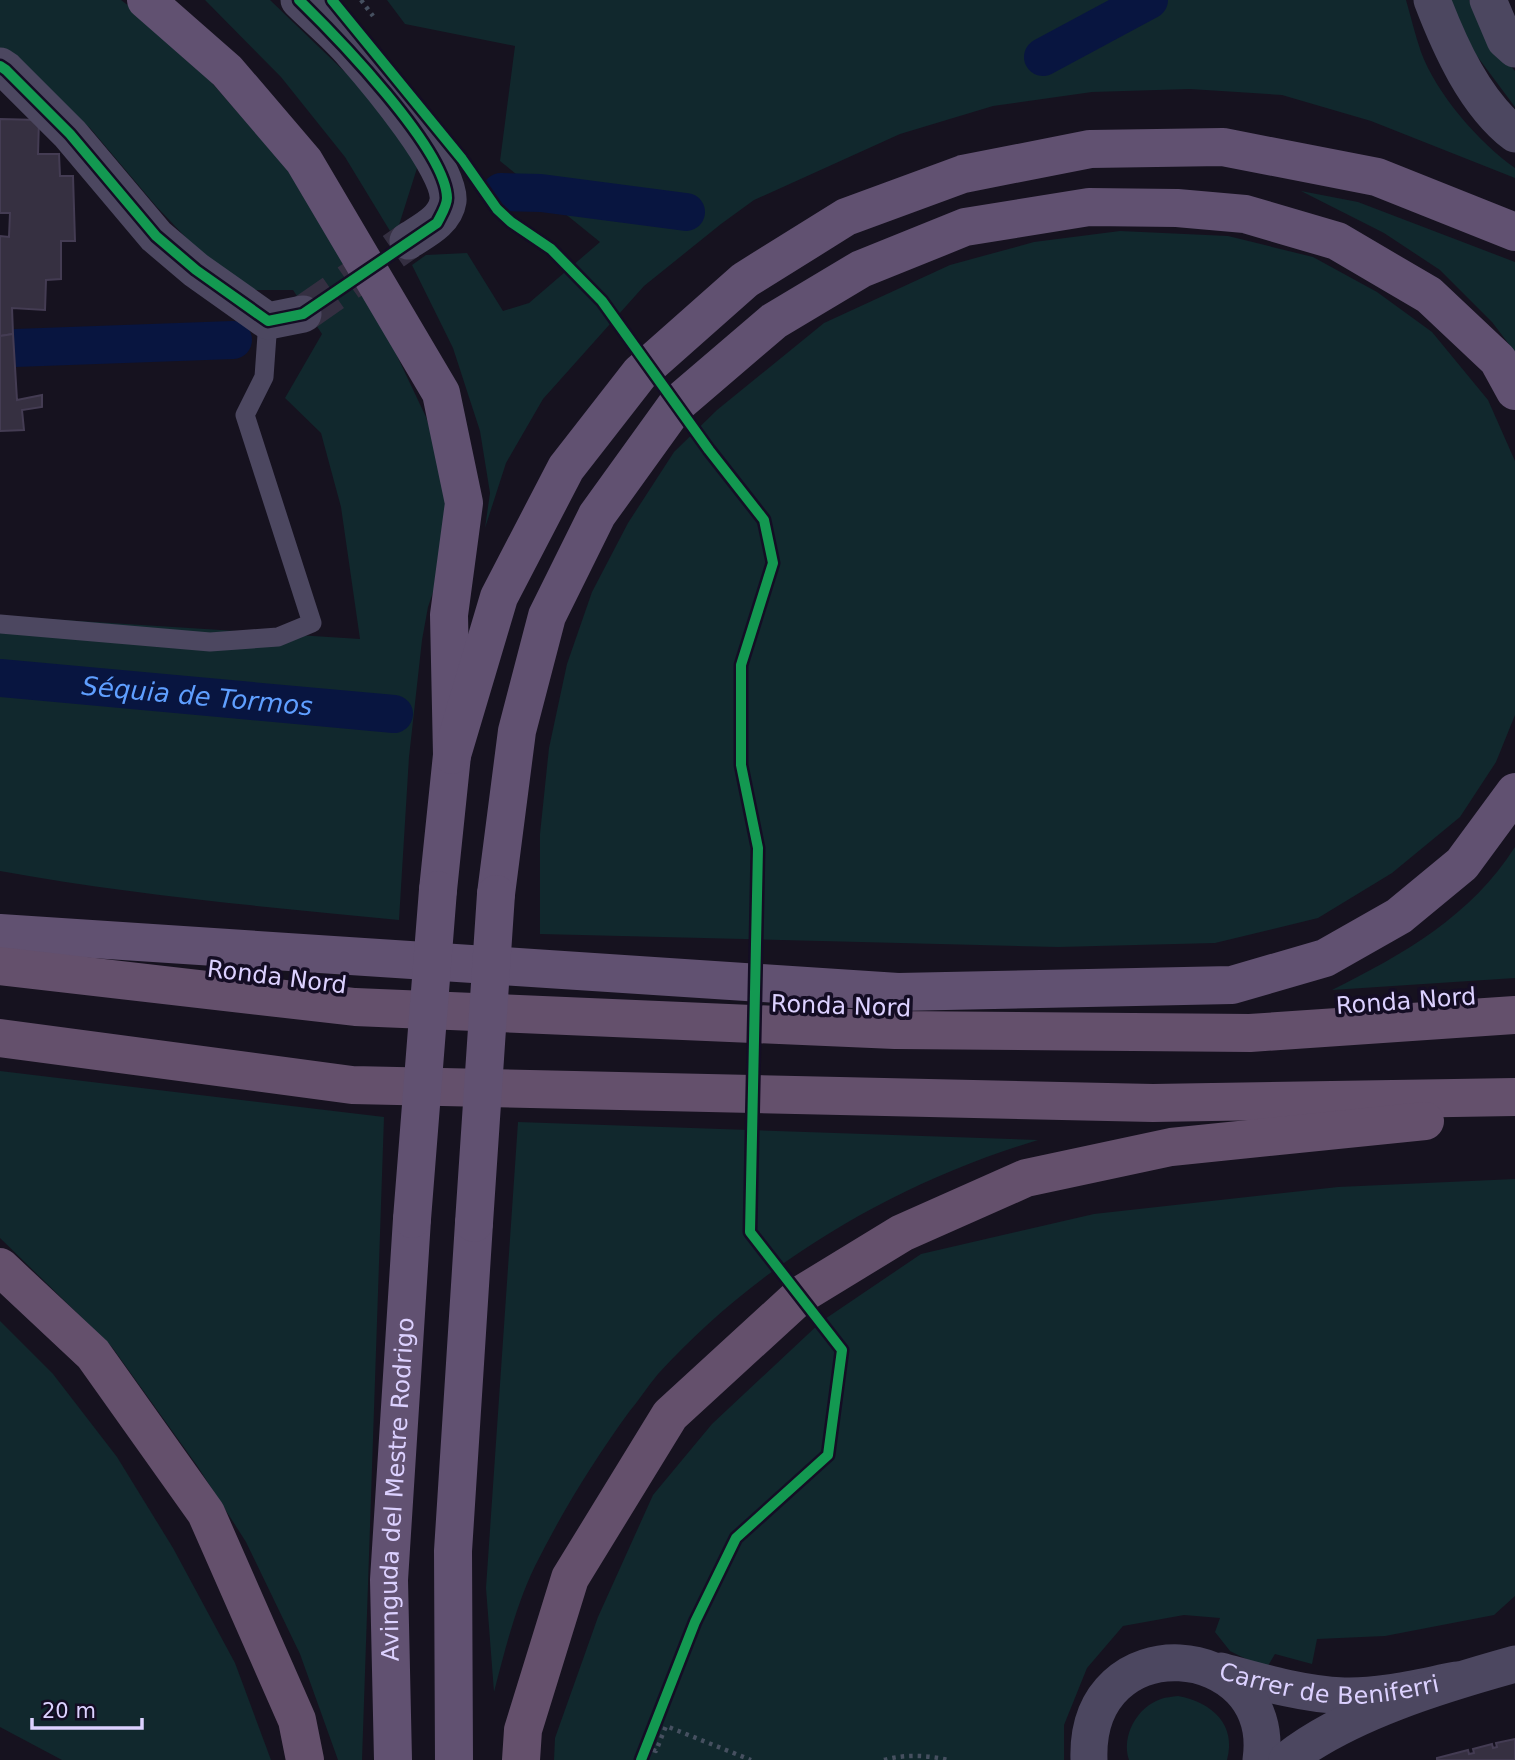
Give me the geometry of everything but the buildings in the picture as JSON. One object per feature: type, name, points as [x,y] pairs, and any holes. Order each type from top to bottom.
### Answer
[{"type":"highway","name":"Ronda Nord","points":[[0,966],[355,1007],[895,1030],[1250,1033],[1515,1014]]},
{"type":"highway","points":[[0,1038],[352,1085],[1153,1103],[1515,1097]]},
{"type":"highway","points":[[521,1760],[523,1730],[570,1578],[670,1415],[802,1294],[902,1233],[1026,1178],[1171,1147],[1515,1111]]},
{"type":"highway","points":[[0,1267],[93,1354],[206,1513],[297,1720],[305,1760]]},
{"type":"main road","points":[[146,0],[226,71],[304,162],[441,393],[464,503],[449,615],[452,755]]},
{"type":"main road","points":[[452,755],[499,597],[566,468],[640,373],[745,280],[846,217],[963,174],[1090,149],[1223,148],[1377,177],[1515,232]]},
{"type":"main road","points":[[454,1760],[453,1551],[496,894],[517,732],[547,616],[597,515],[677,404],[774,321],[860,269],[965,228],[1089,207],[1177,208],[1245,214],[1337,241],[1429,295],[1497,360],[1515,391]]},
{"type":"main road","name":"Avinguda del Mestre Rodrigo","points":[[393,1760],[389,1580],[412,1219],[438,890],[452,755]]},
{"type":"main road","points":[[0,933],[898,992],[1232,985],[1325,958],[1399,916],[1462,864],[1515,792]]},
{"type":"main road","points":[[0,909],[199,945]]},
{"type":"street","points":[[299,0],[353,53],[429,151],[446,184],[448,201],[437,223],[408,241]]},
{"type":"street","points":[[1432,0],[1449,46],[1496,120],[1515,134]]},
{"type":"street","points":[[1488,0],[1505,40],[1515,49]]},
{"type":"street","points":[[0,66],[70,134],[156,236],[196,270],[268,321],[303,314]]},
{"type":"street","name":"Carrer de Beniferri","points":[[1089,1760],[1090,1730],[1101,1703],[1120,1681],[1145,1667],[1173,1661],[1202,1665],[1297,1691],[1344,1696],[1384,1694],[1457,1680],[1515,1664]]},
{"type":"street","points":[[1202,1665],[1227,1678],[1246,1697],[1258,1720],[1263,1747],[1261,1760]]},
{"type":"street","name":"Carrer de Beniferri","points":[[1287,1760],[1316,1740],[1375,1711],[1457,1680]]},
{"type":"lane","points":[[0,624],[210,642],[278,637],[312,623],[246,415],[264,377],[268,321]]},
{"type":"path","points":[[647,1741],[656,1751],[666,1726],[751,1760]]},
{"type":"path","points":[[641,1760],[647,1741]]},
{"type":"path","points":[[884,1760],[928,1756],[948,1760]]},
{"type":"green space","points":[[0,0],[121,0],[177,43],[305,189],[380,320],[426,417],[444,470],[446,524],[441,568],[428,607],[422,640],[409,757],[399,920],[149,894],[0,871],[0,616],[360,639],[341,507],[321,433],[285,398],[322,334],[293,290],[250,290],[228,282],[156,206],[90,128],[0,62]]},
{"type":"green space","points":[[205,0],[270,0],[372,98],[418,165],[399,225],[390,231],[345,157],[281,77]]},
{"type":"green space","points":[[387,0],[1406,0],[1421,52],[1437,84],[1473,131],[1515,168],[1515,178],[1371,121],[1282,95],[1190,89],[1092,92],[993,106],[900,134],[754,200],[644,286],[543,399],[506,463],[485,528],[490,493],[480,431],[453,348],[412,265],[426,255],[467,253],[503,311],[529,303],[600,242],[500,161],[515,46],[405,24]]},
{"type":"green space","points":[[1447,0],[1469,0],[1498,52],[1515,71],[1515,107],[1474,52]]},
{"type":"green space","points":[[1301,191],[1358,202],[1515,262],[1515,352],[1492,322],[1440,270],[1384,233]]},
{"type":"green space","points":[[1120,231],[1228,236],[1313,257],[1377,292],[1432,332],[1488,400],[1515,461],[1515,715],[1496,762],[1460,817],[1392,873],[1318,918],[1215,943],[1058,947],[540,934],[540,834],[549,748],[567,664],[592,592],[628,523],[674,452],[717,410],[824,323],[950,265],[1034,242]]},
{"type":"green space","points":[[1515,847],[1515,978],[1332,990],[1385,962],[1434,931],[1478,893]]},
{"type":"green space","points":[[0,1071],[384,1117],[362,1760],[338,1760],[300,1654],[246,1542],[198,1467],[112,1347],[0,1238]]},
{"type":"green space","points":[[518,1122],[1038,1140],[932,1179],[832,1232],[740,1297],[697,1334],[658,1374],[629,1412],[556,1526],[522,1596],[494,1692],[486,1588]]},
{"type":"green space","points":[[1515,1179],[1515,1596],[1494,1615],[1385,1636],[1317,1639],[1312,1664],[1275,1654],[1266,1669],[1230,1651],[1215,1632],[1220,1618],[1184,1615],[1123,1626],[1087,1668],[1064,1725],[1064,1760],[554,1760],[555,1738],[598,1617],[653,1495],[712,1424],[822,1321],[921,1254],[1094,1214],[1338,1187]]},
{"type":"green space","points":[[0,1321],[53,1374],[117,1457],[173,1548],[235,1663],[271,1760],[62,1760],[0,1727]]},
{"type":"green space","points":[[1178,1696],[1201,1703],[1219,1717],[1228,1736],[1227,1760],[1129,1760],[1127,1741],[1138,1715],[1152,1703]]},
{"type":"waterway","points":[[1043,57],[1149,0]]},
{"type":"waterway","points":[[501,192],[541,193],[686,212]]},
{"type":"waterway","points":[[15,348],[233,340]]},
{"type":"waterway","name":"Séquia de Tormos","points":[[0,678],[394,714]]},
{"type":"tunnel","points":[[303,314],[408,241]]},
{"type":"cycle path","points":[[0,66],[70,134],[156,236],[196,270],[268,321],[303,314],[437,223],[447,198],[442,177],[429,151],[409,123],[338,39],[299,0]]},
{"type":"cycle path","points":[[332,0],[462,159],[497,209],[511,222],[551,249],[602,301],[709,450],[764,520],[773,563],[741,665],[741,765],[758,848],[750,1232],[842,1350],[828,1455],[736,1538],[695,1622],[641,1760]]}]
